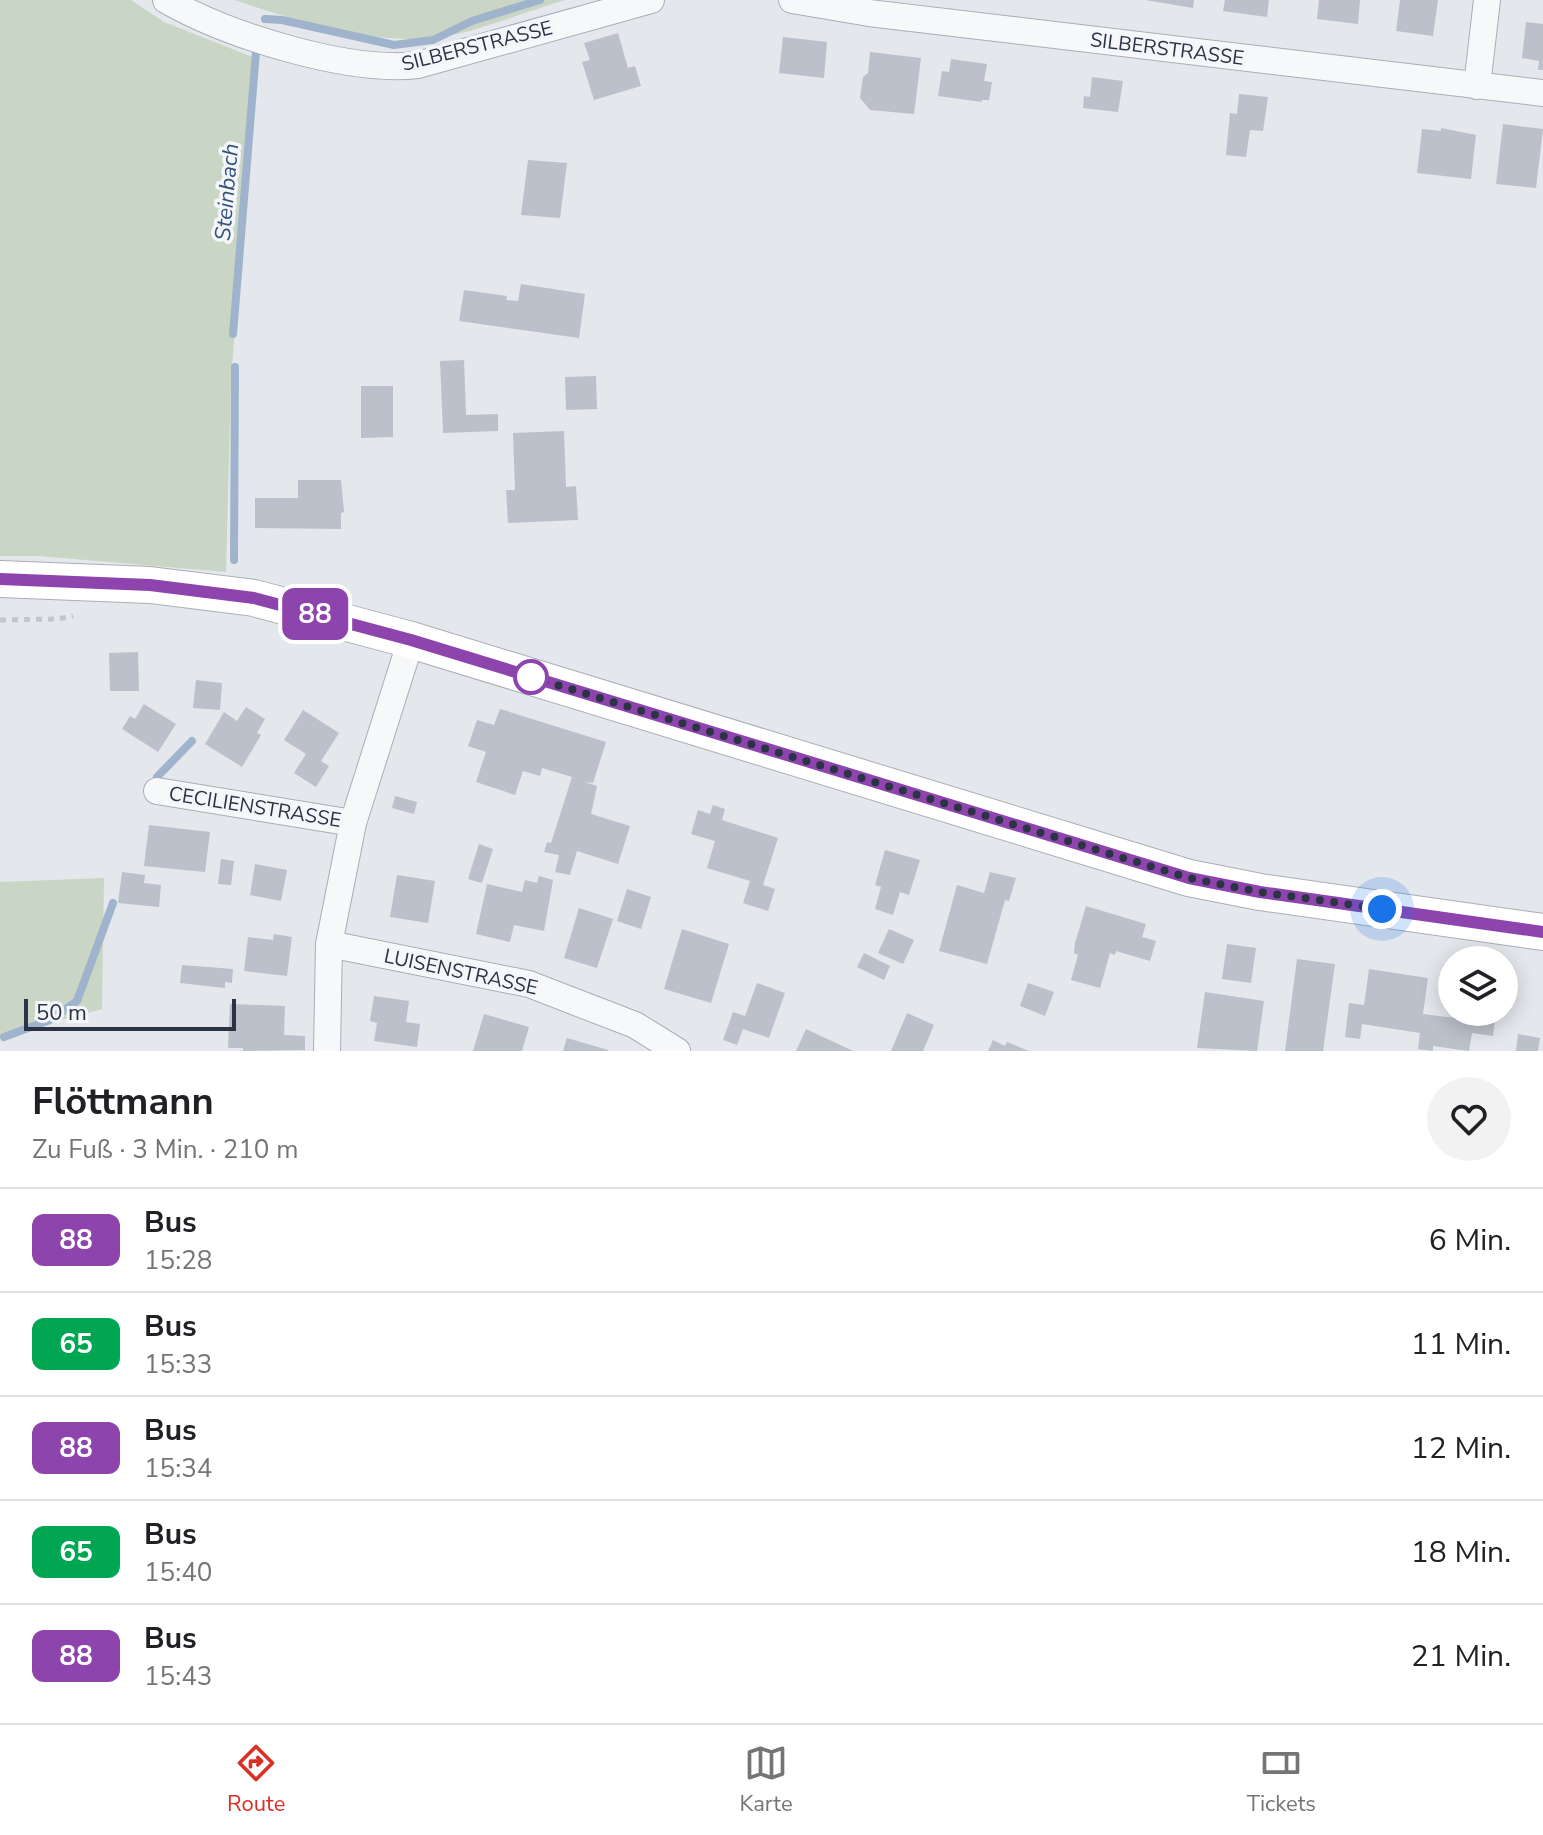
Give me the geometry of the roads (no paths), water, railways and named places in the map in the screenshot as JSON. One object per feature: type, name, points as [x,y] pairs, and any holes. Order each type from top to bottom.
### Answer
[{"type":"street","name":"SILBERSTRASSE","points":[[166,0],[227,29],[311,53],[394,68],[418,65],[651,0]]},
{"type":"street","name":"SILBERSTRASSE","points":[[792,0],[869,13],[1543,93]]},
{"type":"street","points":[[1477,86],[1487,0]]},
{"type":"street","points":[[0,579],[150,585],[254,598],[411,640],[1189,878],[1260,892],[1543,932]]},
{"type":"street","points":[[327,1051],[329,944],[353,823],[411,640]]},
{"type":"street","name":"CECILIENSTRASSE","points":[[157,791],[353,823]]},
{"type":"street","name":"LUISENSTRASSE","points":[[329,944],[529,984],[635,1025],[677,1051]]},
{"type":"waterway","name":"Steinbach","points":[[265,19],[394,45],[433,40],[472,21],[540,0]]},
{"type":"waterway","name":"Steinbach","points":[[233,334],[256,52]]},
{"type":"waterway","name":"Steinbach","points":[[234,560],[235,367]]},
{"type":"waterway","name":"Steinbach","points":[[157,777],[192,741]]},
{"type":"waterway","name":"Steinbach","points":[[4,1037],[50,1020],[77,1001],[113,903]]}]
